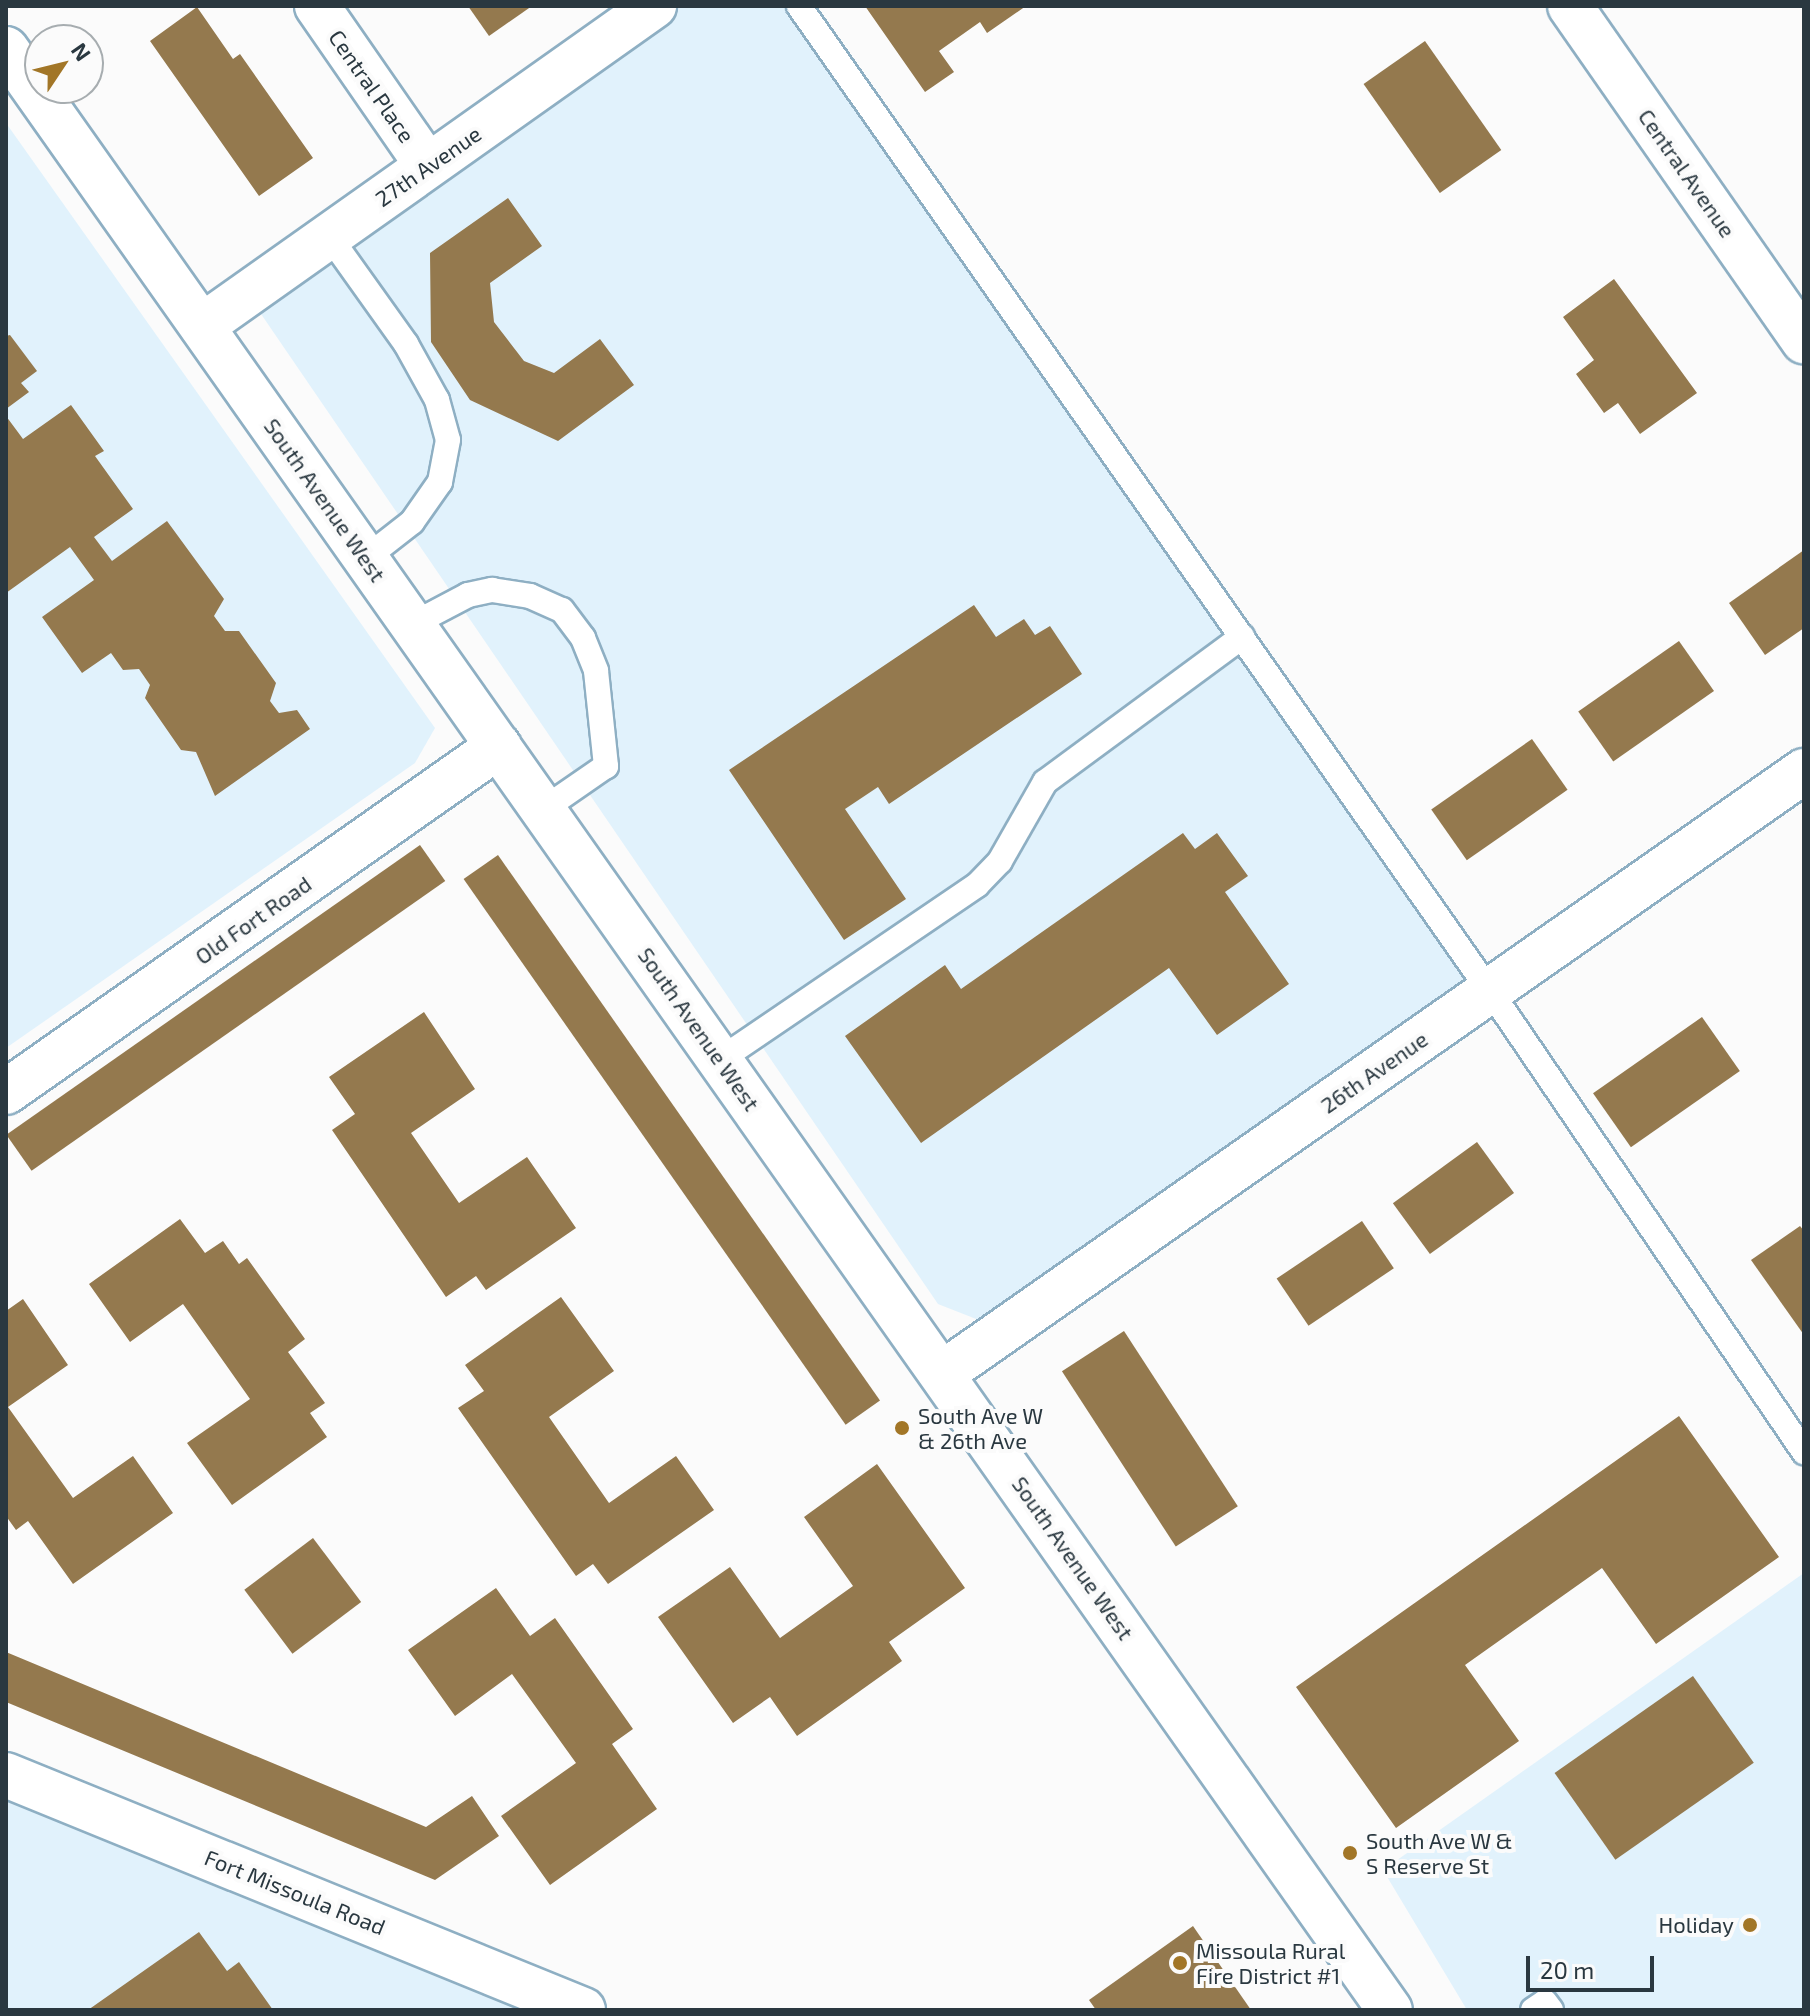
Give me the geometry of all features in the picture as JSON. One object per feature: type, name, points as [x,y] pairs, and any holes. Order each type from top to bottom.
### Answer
[{"type":"street","name":"Central Place","points":[[317,6],[427,165]]},
{"type":"street","name":"27th Avenue","points":[[202,326],[654,6]]},
{"type":"street","name":"Central Avenue","points":[[1570,6],[1804,341]]},
{"type":"street","name":"South Avenue West","points":[[6,49],[1390,2010]]},
{"type":"street","name":"Old Fort Road","points":[[6,1092],[499,746]]},
{"type":"street","name":"26th Avenue","points":[[943,1373],[1804,771]]},
{"type":"street","name":"Fort Missoula Road","points":[[6,1775],[583,2010]]},
{"type":"lane","points":[[799,6],[1490,991],[1804,1452]]},
{"type":"lane","points":[[329,236],[406,344],[437,400],[448,440],[440,482],[412,522],[366,558]]},
{"type":"lane","points":[[413,624],[468,595],[492,590],[530,596],[562,610],[583,638],[596,671],[606,766],[544,809]]},
{"type":"lane","points":[[721,1059],[977,885],[1000,861],[1045,782],[1242,637]]},
{"type":"lane","points":[[1533,2010],[1545,2002],[1551,2010]]},
{"type":"shaded area","points":[[654,6],[799,6],[1490,991],[1004,1330],[938,1304],[244,289]]},
{"type":"shaded area","points":[[6,123],[435,728],[415,763],[6,1048]]},
{"type":"shaded area","points":[[1804,1573],[1804,2010],[1467,2010],[1383,1870]]},
{"type":"shaded area","points":[[6,1800],[524,2010],[6,2010]]},
{"type":"building","points":[[468,6],[532,6],[489,36]]},
{"type":"building","points":[[865,6],[1026,6],[987,33],[980,22],[939,51],[954,72],[925,92]]},
{"type":"building","points":[[197,7],[233,59],[240,54],[313,158],[259,196],[150,41]]},
{"type":"building","points":[[1425,41],[1501,150],[1440,193],[1364,84]]},
{"type":"building","points":[[508,198],[542,246],[490,283],[494,322],[524,361],[554,373],[600,339],[634,385],[558,441],[470,400],[431,342],[430,253]]},
{"type":"building","points":[[1614,279],[1697,393],[1640,434],[1618,403],[1604,413],[1576,374],[1594,360],[1563,317]]},
{"type":"building","points":[[10,335],[37,371],[21,383],[29,392],[6,409],[6,336]]},
{"type":"building","points":[[71,405],[104,451],[95,456],[133,509],[94,537],[112,561],[167,521],[224,599],[214,616],[225,631],[239,631],[276,683],[270,701],[279,713],[297,710],[310,729],[215,796],[196,752],[181,750],[145,698],[150,685],[139,669],[123,670],[111,653],[82,673],[42,617],[94,580],[70,547],[6,593],[6,416],[23,439]]},
{"type":"building","points":[[1804,550],[1804,628],[1765,655],[1729,603]]},
{"type":"building","points":[[974,605],[996,637],[1024,619],[1035,635],[1050,626],[1082,674],[889,804],[878,787],[845,809],[906,899],[844,940],[729,770]]},
{"type":"building","points":[[1679,641],[1714,691],[1613,762],[1578,712]]},
{"type":"building","points":[[1532,739],[1568,790],[1467,860],[1431,810]]},
{"type":"building","points":[[1183,833],[1195,849],[1217,833],[1248,876],[1225,892],[1289,984],[1217,1035],[1169,968],[921,1143],[845,1036],[945,965],[961,989]]},
{"type":"building","points":[[420,845],[445,881],[32,1171],[6,1135]]},
{"type":"building","points":[[498,855],[880,1401],[846,1425],[464,879]]},
{"type":"building","points":[[424,1012],[475,1089],[411,1133],[459,1203],[527,1157],[576,1228],[486,1290],[476,1276],[446,1297],[332,1130],[355,1114],[329,1077]]},
{"type":"building","points":[[1702,1017],[1740,1071],[1631,1147],[1593,1093]]},
{"type":"building","points":[[1477,1142],[1514,1193],[1430,1254],[1393,1203]]},
{"type":"building","points":[[180,1219],[205,1253],[223,1241],[239,1264],[247,1258],[305,1339],[288,1352],[325,1403],[310,1413],[327,1437],[232,1505],[187,1443],[250,1399],[183,1304],[130,1342],[89,1284]]},
{"type":"building","points":[[1362,1221],[1394,1268],[1308,1326],[1277,1279]]},
{"type":"building","points":[[1800,1226],[1804,1231],[1804,1335],[1751,1260]]},
{"type":"building","points":[[561,1297],[614,1371],[549,1417],[609,1503],[676,1456],[714,1510],[608,1584],[593,1564],[576,1576],[458,1408],[484,1391],[465,1365]]},
{"type":"building","points":[[23,1299],[68,1365],[8,1407],[73,1498],[133,1456],[173,1513],[73,1584],[28,1521],[16,1530],[6,1516],[6,1311]]},
{"type":"building","points":[[1124,1331],[1238,1506],[1176,1547],[1062,1371]]},
{"type":"building","points":[[1679,1416],[1779,1557],[1656,1644],[1602,1568],[1465,1665],[1519,1741],[1396,1828],[1296,1687]]},
{"type":"building","points":[[877,1464],[965,1588],[889,1642],[902,1661],[797,1736],[770,1697],[733,1723],[658,1617],[730,1567],[780,1638],[853,1586],[804,1517]]},
{"type":"building","points":[[313,1538],[361,1602],[292,1654],[244,1590]]},
{"type":"building","points":[[496,1588],[530,1636],[555,1618],[633,1729],[612,1744],[657,1809],[550,1885],[501,1816],[576,1763],[512,1674],[455,1716],[408,1650]]},
{"type":"building","points":[[6,1652],[426,1827],[472,1796],[499,1836],[435,1880],[6,1702]]},
{"type":"building","points":[[1693,1676],[1754,1763],[1615,1860],[1555,1773]]},
{"type":"building","name":"Missoula Rural Fire District #1","points":[[1193,1926],[1251,2010],[1096,2010],[1089,2000]]},
{"type":"building","points":[[199,1932],[227,1971],[239,1962],[273,2010],[88,2010]]},
{"type":"place","name":"South Ave W & 26th Ave","points":[[902,1428]]},
{"type":"place","name":"South Ave W & S Reserve St","points":[[1350,1853]]},
{"type":"place","name":"Holiday","points":[[1750,1925]]},
{"type":"place","name":"Missoula Rural Fire District #1","points":[[1180,1963]]}]
